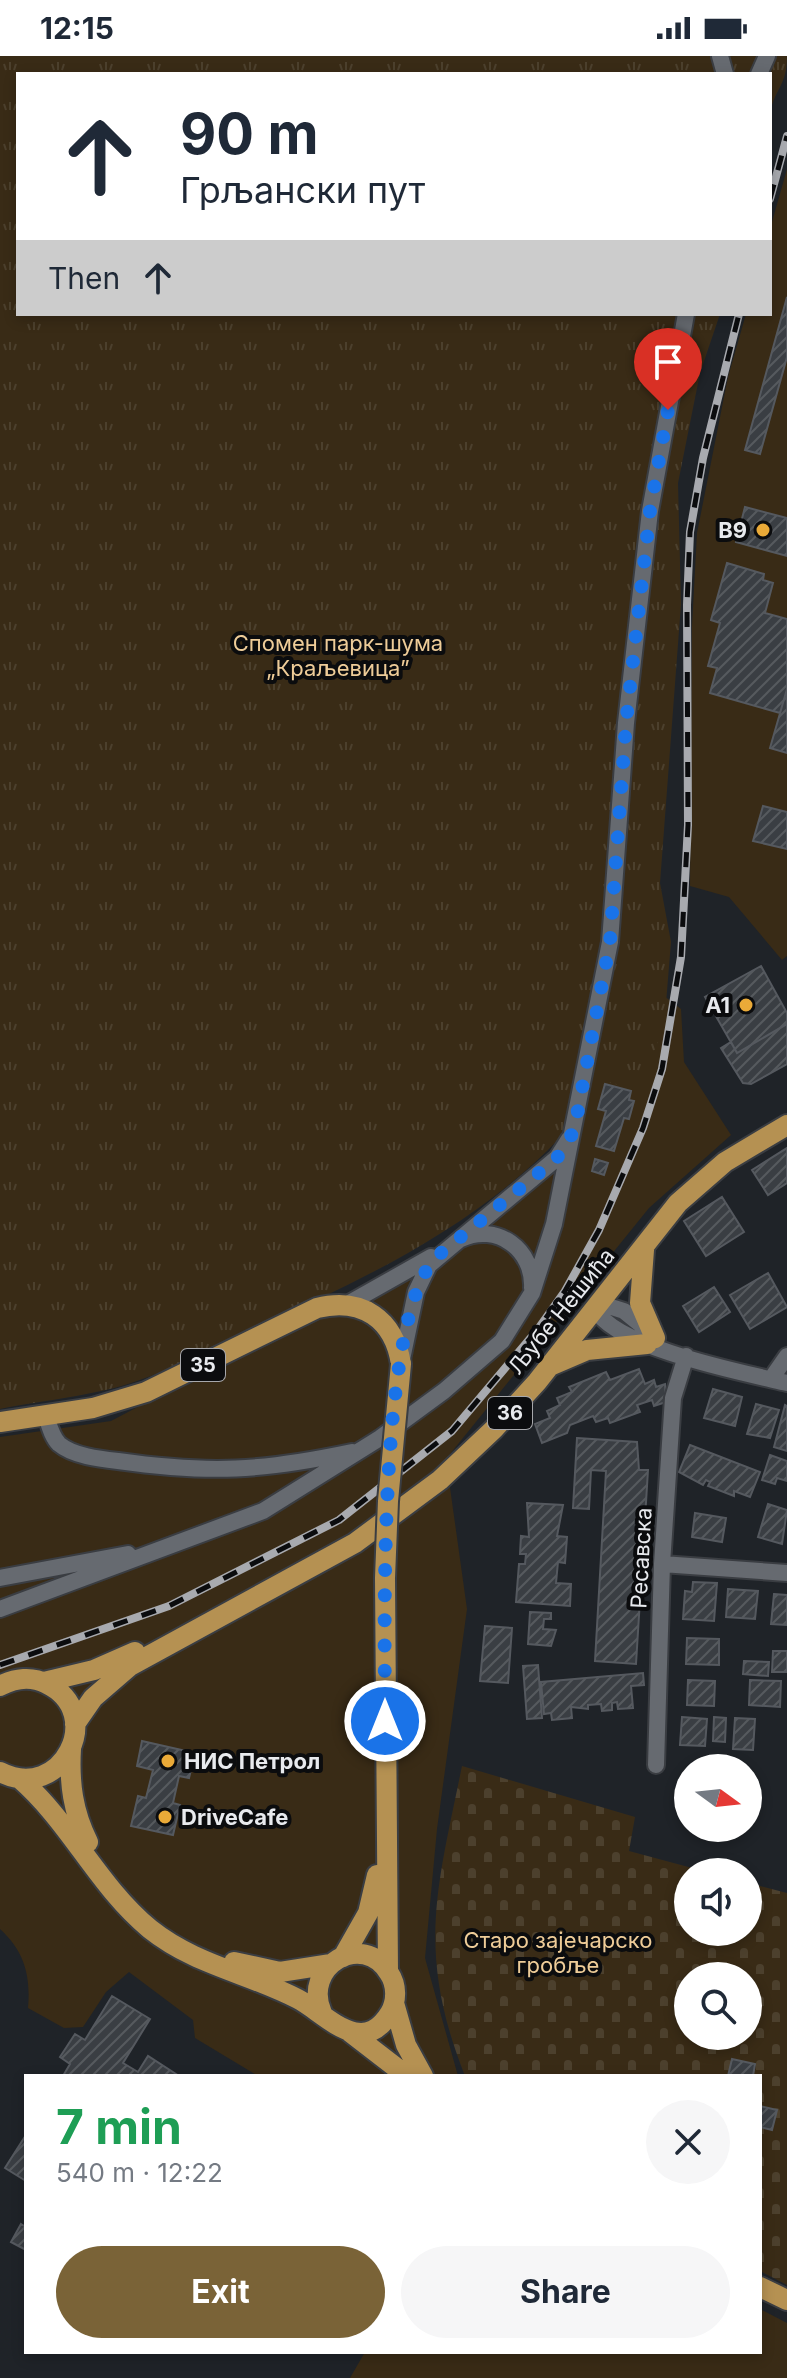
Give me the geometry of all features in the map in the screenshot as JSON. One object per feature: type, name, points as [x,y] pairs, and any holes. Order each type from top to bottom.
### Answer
[{"type":"main road","name":"Љубе Нешића","points":[[248,1602],[355,1543],[424,1493],[494,1429],[548,1367],[678,1203],[707,1175],[787,1125]]},
{"type":"main road","points":[[548,1367],[587,1350],[655,1344],[640,1303],[638,1287],[645,1245]]},
{"type":"main road","points":[[346,1305],[367,1310],[383,1321],[395,1337],[401,1364],[388,1501],[385,1578],[388,1971],[394,1984],[394,2003],[406,2045],[422,2074]]},
{"type":"main road","name":"35","points":[[0,1422],[93,1408],[146,1392],[317,1308],[346,1305]]},
{"type":"main road","name":"36","points":[[0,1686],[22,1679],[44,1682],[94,1670],[248,1602]]},
{"type":"main road","name":"36","points":[[71,1749],[75,1724],[93,1698],[118,1674],[248,1602]]},
{"type":"main road","points":[[44,1682],[67,1701],[75,1724]]},
{"type":"main road","points":[[71,1749],[71,1788],[79,1826],[101,1862],[151,1915],[200,1947],[259,1969],[296,1971],[337,1960],[368,1956],[388,1971]]},
{"type":"main road","points":[[9,1775],[48,1774],[60,1765],[71,1749]]},
{"type":"main road","points":[[9,1775],[52,1808],[104,1883],[150,1928],[206,1963],[280,1990],[322,2013],[336,2027],[350,2032],[404,2074]]},
{"type":"main road","points":[[322,2013],[318,1987],[368,1913],[385,1827]]},
{"type":"main road","points":[[350,2032],[362,2032],[379,2025],[394,2003]]},
{"type":"main road","points":[[762,2288],[787,2300]]},
{"type":"street","points":[[0,1609],[263,1511],[362,1451],[489,1354],[515,1325],[532,1293],[550,1241],[610,942],[626,723],[650,511],[686,316]]},
{"type":"street","points":[[401,1364],[419,1282],[429,1265],[557,1158],[574,1131]]},
{"type":"street","points":[[346,1305],[448,1246],[475,1234],[506,1239],[521,1251],[529,1264],[532,1293]]},
{"type":"street","points":[[597,1306],[624,1311],[655,1344],[686,1356],[779,1381],[787,1356]]},
{"type":"street","name":"Ресавска","points":[[656,1765],[662,1564],[673,1398],[686,1356]]},
{"type":"street","points":[[46,1416],[53,1436],[66,1449],[110,1460],[181,1470],[246,1471],[362,1451]]},
{"type":"street","points":[[0,1578],[173,1545]]},
{"type":"street","points":[[662,1564],[787,1573]]},
{"type":"green space","name":"Спомен парк-шума „Краљевица”","points":[[0,56],[787,56],[783,80],[772,104],[772,72],[16,72],[16,316],[719,316],[700,373],[678,483],[681,604],[660,883],[671,942],[666,1003],[646,1094],[606,1081],[572,1125],[533,1164],[491,1199],[398,1259],[349,1284],[137,1381],[86,1394],[0,1409]]},
{"type":"green space","points":[[787,169],[787,956],[782,960],[729,897],[690,886],[692,626],[697,533],[728,377],[745,316],[772,316],[772,222]]},
{"type":"green space","points":[[650,985],[681,1009],[684,1062],[731,1135],[649,1208],[446,1459],[467,1609],[437,1829],[425,1958],[457,2074],[255,2074],[195,2038],[193,2020],[129,1972],[106,1992],[83,2027],[64,2028],[28,2008],[24,1964],[15,1946],[0,1929],[0,1437],[111,1421],[497,1218],[564,1136]]},
{"type":"green space","name":"Старо зајечарско гробље","points":[[462,1766],[635,1817],[629,1851],[674,1863],[674,1946],[762,1946],[762,1887],[787,1893],[787,2285],[762,2272],[762,2074],[464,2074],[440,1993],[436,1956],[439,1885]]},
{"type":"green space","points":[[762,2310],[787,2323],[787,2378],[350,2378],[364,2354],[762,2354]]},
{"type":"building","points":[[787,297],[787,357],[760,454],[745,450]]},
{"type":"building","name":"B9","points":[[745,507],[787,518],[787,556],[736,542]]},
{"type":"building","points":[[727,563],[764,574],[763,580],[773,583],[765,613],[787,619],[787,689],[780,713],[710,693],[717,668],[708,666],[720,623],[711,620]]},
{"type":"building","points":[[787,689],[787,753],[770,748]]},
{"type":"building","points":[[763,806],[787,812],[787,849],[753,841]]},
{"type":"building","name":"A1","points":[[761,966],[787,1013],[787,1024],[737,1053],[705,997]]},
{"type":"building","points":[[787,1024],[787,1064],[751,1084],[743,1083],[721,1048],[731,1042],[737,1053]]},
{"type":"building","points":[[605,1084],[631,1091],[629,1100],[634,1101],[629,1119],[624,1118],[614,1151],[596,1146],[606,1111],[598,1109]]},
{"type":"building","points":[[787,1148],[787,1183],[768,1195],[752,1170]]},
{"type":"building","points":[[595,1159],[608,1163],[604,1175],[592,1171]]},
{"type":"building","points":[[722,1197],[744,1232],[706,1256],[684,1221]]},
{"type":"building","points":[[768,1273],[787,1307],[750,1329],[730,1295]]},
{"type":"building","points":[[714,1287],[730,1312],[699,1332],[683,1306]]},
{"type":"building","points":[[639,1369],[645,1384],[654,1380],[656,1387],[665,1384],[666,1402],[654,1406],[652,1400],[637,1405],[640,1412],[610,1423],[608,1418],[596,1422],[593,1416],[570,1425],[567,1433],[542,1443],[535,1424],[550,1418],[547,1411],[560,1405],[557,1398],[572,1392],[569,1387],[606,1372],[610,1380]]},
{"type":"building","points":[[713,1389],[742,1397],[735,1426],[704,1418]]},
{"type":"building","points":[[756,1404],[779,1410],[770,1438],[747,1434]]},
{"type":"building","points":[[787,1406],[787,1451],[774,1447]]},
{"type":"building","points":[[577,1438],[637,1442],[639,1470],[648,1470],[636,1664],[595,1661],[606,1471],[591,1470],[589,1509],[573,1508]]},
{"type":"building","points":[[690,1445],[760,1472],[750,1497],[734,1491],[734,1496],[708,1486],[710,1482],[706,1480],[703,1485],[679,1472]]},
{"type":"building","points":[[770,1455],[787,1461],[787,1481],[777,1478],[775,1484],[762,1480]]},
{"type":"building","points":[[527,1503],[563,1505],[557,1536],[567,1537],[565,1563],[558,1562],[556,1583],[571,1584],[570,1606],[516,1602],[519,1564],[525,1564],[526,1554],[520,1554],[521,1536],[529,1537]]},
{"type":"building","points":[[768,1504],[787,1510],[782,1544],[758,1537]]},
{"type":"building","points":[[695,1513],[726,1518],[722,1542],[692,1537]]},
{"type":"building","points":[[693,1582],[717,1583],[714,1621],[683,1619],[685,1591],[692,1592]]},
{"type":"building","points":[[728,1589],[758,1591],[755,1619],[726,1617]]},
{"type":"building","points":[[774,1594],[787,1595],[787,1625],[771,1624]]},
{"type":"building","points":[[530,1612],[551,1613],[551,1619],[544,1619],[543,1629],[556,1630],[551,1646],[528,1644]]},
{"type":"building","points":[[485,1626],[512,1628],[508,1683],[480,1681]]},
{"type":"building","points":[[687,1638],[719,1639],[719,1665],[686,1664]]},
{"type":"building","points":[[773,1651],[787,1651],[787,1672],[772,1672]]},
{"type":"building","points":[[744,1661],[769,1662],[768,1676],[743,1674]]},
{"type":"building","points":[[538,1665],[542,1718],[527,1719],[523,1666]]},
{"type":"building","points":[[643,1673],[644,1685],[631,1686],[633,1708],[618,1709],[617,1702],[612,1703],[612,1710],[602,1711],[601,1704],[588,1705],[588,1709],[571,1707],[572,1718],[552,1720],[551,1713],[544,1714],[541,1682]]},
{"type":"building","points":[[688,1680],[715,1681],[714,1706],[687,1705]]},
{"type":"building","points":[[750,1680],[781,1681],[780,1707],[749,1705]]},
{"type":"building","points":[[682,1717],[707,1719],[705,1746],[680,1745]]},
{"type":"building","points":[[714,1717],[726,1718],[725,1742],[713,1741]]},
{"type":"building","points":[[735,1718],[755,1719],[753,1750],[733,1749]]},
{"type":"building","points":[[142,1741],[195,1753],[189,1778],[179,1776],[173,1803],[180,1805],[173,1835],[131,1826],[138,1796],[146,1798],[153,1770],[137,1766]]},
{"type":"building","points":[[112,1996],[150,2019],[123,2063],[138,2072],[148,2056],[176,2074],[64,2074],[70,2064],[60,2057],[75,2034],[85,2040]]},
{"type":"building","points":[[732,2059],[755,2064],[753,2074],[728,2074]]},
{"type":"building","points":[[762,2106],[777,2110],[772,2130],[762,2128]]},
{"type":"building","points":[[24,2138],[24,2180],[5,2168]]},
{"type":"building","points":[[21,2224],[24,2226],[24,2249],[11,2242]]},
{"type":"railway","points":[[772,192],[787,136]]},
{"type":"railway","points":[[0,1665],[169,1606],[339,1520],[452,1431],[538,1329],[565,1291],[599,1230],[643,1128],[662,1069],[681,957],[688,825],[687,605],[690,532],[703,458],[738,316]]},
{"type":"place","name":"B9","points":[[763,530]]},
{"type":"place","name":"A1","points":[[746,1005]]},
{"type":"place","name":"НИС Петрол","points":[[168,1761]]},
{"type":"place","name":"DriveCafe","points":[[165,1817]]},
{"type":"route","points":[[385,1721],[385,1578],[392,1448],[401,1364],[419,1282],[429,1265],[448,1246],[557,1158],[574,1131],[610,942],[617,880],[626,723],[650,511],[668,410]]}]
